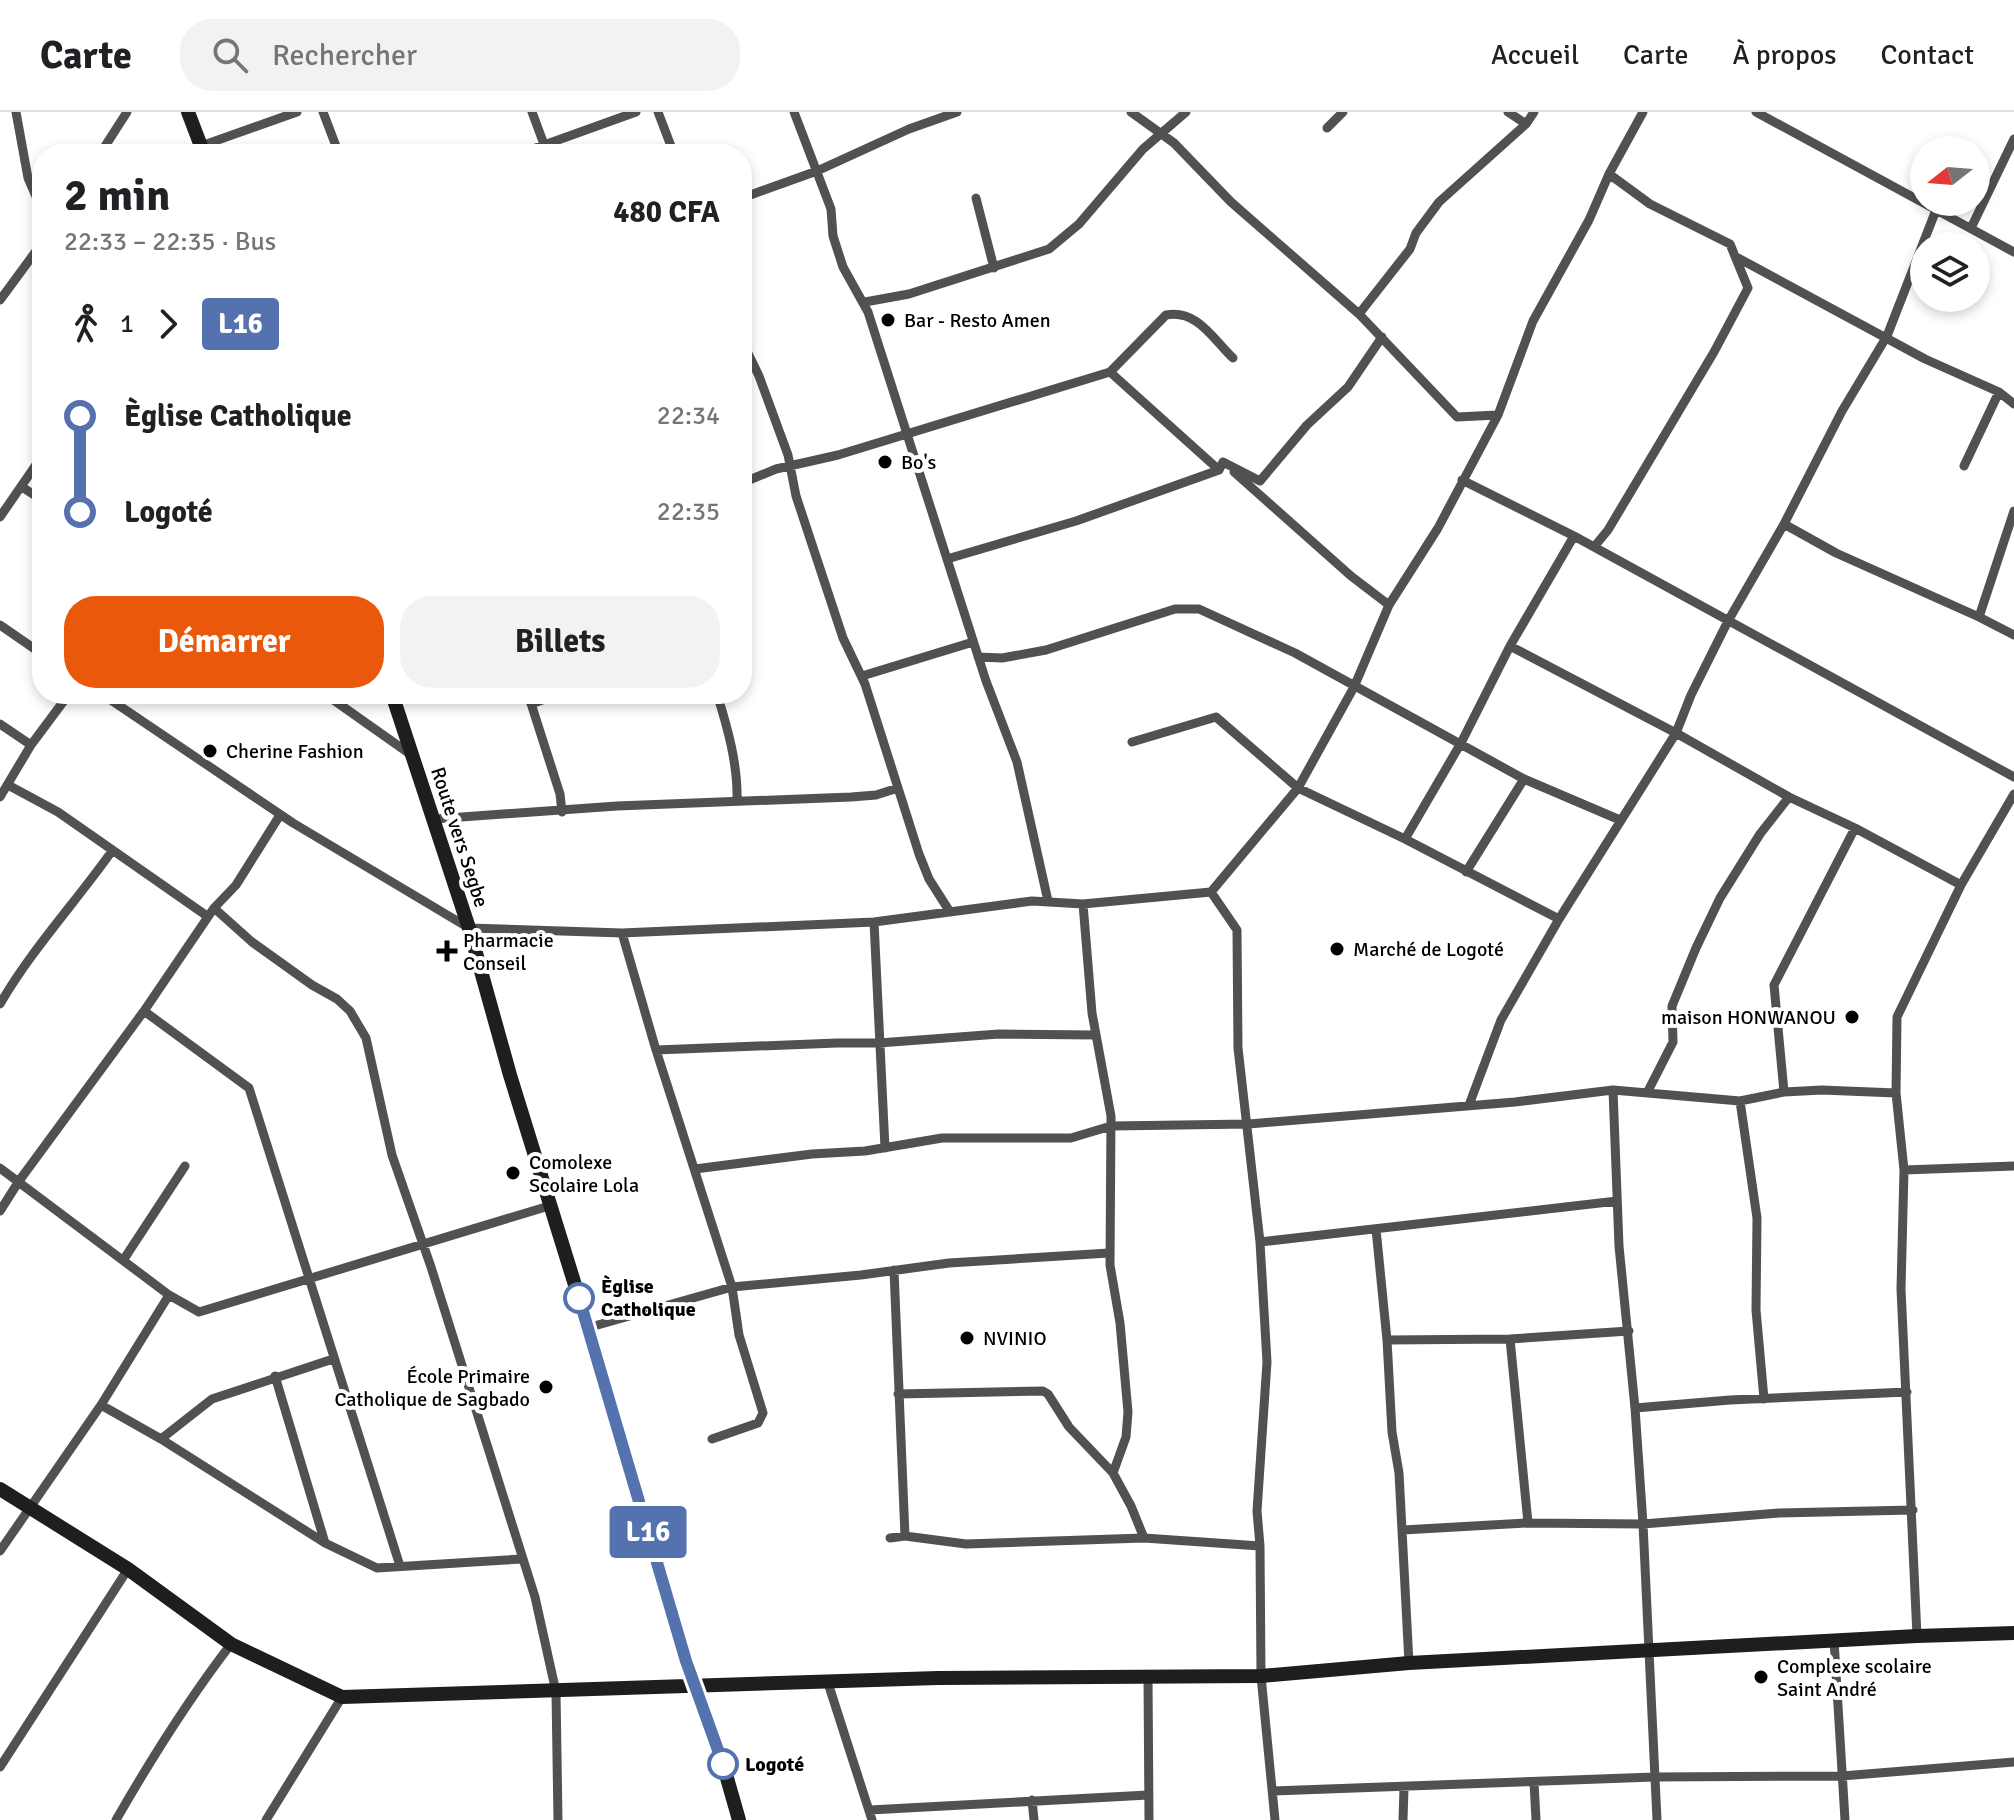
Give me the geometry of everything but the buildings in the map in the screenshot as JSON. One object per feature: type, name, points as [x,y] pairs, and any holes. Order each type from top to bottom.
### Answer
[{"type":"street","points":[[16,112],[32,187]]},
{"type":"street","points":[[106,144],[127,112]]},
{"type":"street","points":[[188,112],[200,144]]},
{"type":"street","points":[[217,144],[297,112]]},
{"type":"street","points":[[323,112],[335,144]]},
{"type":"street","points":[[532,112],[544,144]]},
{"type":"street","points":[[553,144],[636,112]]},
{"type":"street","points":[[658,112],[670,144]]},
{"type":"street","points":[[794,112],[831,209],[833,236],[843,267],[865,302],[973,642],[1017,762],[1048,901]]},
{"type":"street","points":[[752,194],[817,171],[909,129],[957,112]]},
{"type":"street","points":[[1131,112],[1160,132],[1202,170],[1231,202],[1359,314],[1457,417],[1498,415]]},
{"type":"street","points":[[865,302],[909,294],[1049,249],[1069,235],[1109,186],[1160,132],[1186,112]]},
{"type":"street","points":[[1327,128],[1343,112]]},
{"type":"street","points":[[1508,112],[1526,124]]},
{"type":"street","points":[[1359,314],[1410,249],[1416,233],[1439,202],[1526,124],[1534,112]]},
{"type":"street","points":[[117,704],[280,815],[469,928],[622,933],[874,922],[1048,901],[1083,904],[1211,892],[1298,788],[1354,687],[1389,605],[1438,528],[1498,415],[1533,321],[1589,220],[1609,174],[1643,112]]},
{"type":"street","points":[[1756,112],[1910,196]]},
{"type":"street","points":[[1971,228],[2014,139]]},
{"type":"street","points":[[1594,547],[1608,530],[1714,352],[1748,288],[1730,244],[1650,204],[1609,174]]},
{"type":"street","points":[[976,198],[994,268]]},
{"type":"street","points":[[1469,1105],[1501,1020],[1559,919],[1676,733],[1728,621],[1784,524],[1842,411],[1887,336],[1934,216]]},
{"type":"street","points":[[1948,216],[2014,252]]},
{"type":"street","points":[[0,300],[32,257]]},
{"type":"street","points":[[1738,258],[1925,359],[1999,392],[2014,404]]},
{"type":"street","points":[[752,478],[766,472],[907,435],[1110,372],[1166,315],[1187,315],[1233,358]]},
{"type":"street","points":[[947,559],[1076,521],[1221,466],[1260,481],[1307,425],[1348,387],[1382,337]]},
{"type":"street","points":[[752,362],[791,467],[796,496],[843,638],[862,676],[924,867],[950,912]]},
{"type":"street","points":[[1110,372],[1389,605]]},
{"type":"street","points":[[1964,466],[1999,392]]},
{"type":"street","points":[[0,517],[32,472]]},
{"type":"street","points":[[1462,480],[1574,536],[2014,777]]},
{"type":"street","points":[[22,487],[32,494]]},
{"type":"street","points":[[1979,617],[2014,511]]},
{"type":"street","points":[[1784,524],[1836,553],[2014,635]]},
{"type":"street","points":[[1405,839],[1574,536]]},
{"type":"street","points":[[978,657],[1020,656],[1156,614],[1190,607],[1199,609],[1295,653],[1524,779],[1620,820]]},
{"type":"street","points":[[0,625],[32,647]]},
{"type":"street","points":[[862,676],[973,642]]},
{"type":"street","points":[[1510,646],[1676,733],[1789,797],[1855,828],[1961,885]]},
{"type":"street","points":[[0,797],[31,745],[62,704]]},
{"type":"street","points":[[339,704],[413,756]]},
{"type":"street","name":"Route vers Segbe","points":[[395,704],[469,928],[549,1206],[739,1820]]},
{"type":"street","points":[[532,704],[560,794],[562,812]]},
{"type":"street","points":[[720,704],[730,735],[738,781],[737,801]]},
{"type":"street","points":[[1132,742],[1216,717],[1298,788],[1405,839],[1559,919]]},
{"type":"street","points":[[0,724],[31,745]]},
{"type":"street","points":[[1466,872],[1524,779]]},
{"type":"street","points":[[8,785],[58,812],[112,851],[211,912],[312,985],[337,999],[361,1028],[366,1038],[392,1155],[535,1597],[556,1692],[558,1820],[548,1820]]},
{"type":"street","points":[[434,819],[617,806],[851,797],[876,795],[898,788]]},
{"type":"street","points":[[1917,1636],[1901,1289],[1904,1170],[1896,1093],[1897,1017],[1961,885],[2014,794]]},
{"type":"street","points":[[1648,1091],[1673,1042],[1672,1006],[1696,948],[1720,898],[1760,834],[1789,797]]},
{"type":"street","points":[[0,1211],[211,912],[236,885],[280,815]]},
{"type":"street","points":[[1784,1092],[1774,985],[1855,828]]},
{"type":"street","points":[[0,1004],[27,960],[88,886],[112,851]]},
{"type":"street","points":[[1211,892],[1237,930],[1238,1048],[1260,1242],[1267,1362],[1257,1511],[1261,1676],[1275,1820]]},
{"type":"street","points":[[1083,904],[1096,1035],[1109,1098],[1109,1253],[1120,1323],[1128,1412],[1126,1437],[1113,1473]]},
{"type":"street","points":[[874,922],[885,1148]]},
{"type":"street","points":[[622,933],[732,1287],[739,1335],[763,1417],[758,1423],[712,1439]]},
{"type":"street","points":[[144,1011],[249,1088],[400,1566]]},
{"type":"street","points":[[656,1050],[879,1043],[999,1034],[1096,1035]]},
{"type":"street","points":[[695,1169],[885,1148],[942,1138],[1071,1138],[1111,1126],[1249,1124],[1515,1102],[1613,1090],[1740,1101],[1784,1092],[1822,1090],[1896,1093]]},
{"type":"street","points":[[1613,1090],[1619,1246],[1629,1331],[1643,1524],[1657,1820]]},
{"type":"street","points":[[1740,1101],[1757,1218],[1756,1310],[1764,1399]]},
{"type":"street","points":[[124,1259],[185,1166]]},
{"type":"street","points":[[1904,1170],[2014,1166]]},
{"type":"street","points":[[0,1168],[169,1295],[199,1312],[549,1206]]},
{"type":"street","points":[[1260,1242],[1617,1201]]},
{"type":"street","points":[[1376,1229],[1392,1432],[1399,1473],[1409,1663]]},
{"type":"street","points":[[587,1328],[732,1287],[949,1263],[1109,1253]]},
{"type":"street","points":[[894,1270],[905,1536]]},
{"type":"street","points":[[0,1551],[101,1405],[169,1295]]},
{"type":"street","points":[[1387,1340],[1510,1339],[1629,1331]]},
{"type":"street","points":[[1510,1339],[1528,1523]]},
{"type":"street","points":[[161,1439],[212,1399],[333,1359]]},
{"type":"street","points":[[275,1376],[325,1543]]},
{"type":"street","points":[[898,1394],[1043,1391],[1069,1427],[1113,1473],[1144,1538]]},
{"type":"street","points":[[1635,1408],[1907,1392]]},
{"type":"street","points":[[101,1405],[161,1439],[325,1543],[377,1568],[521,1559]]},
{"type":"street","points":[[0,1489],[128,1569],[231,1644],[342,1697],[938,1678],[1261,1676],[1409,1663],[2014,1633]]},
{"type":"street","points":[[1403,1530],[1528,1523],[1643,1524],[1779,1513],[1913,1510]]},
{"type":"street","points":[[890,1538],[905,1536],[966,1544],[1144,1538],[1260,1546]]},
{"type":"street","points":[[0,1767],[128,1569]]},
{"type":"street","points":[[1834,1640],[1845,1820]]},
{"type":"street","points":[[116,1820],[154,1755],[231,1644]]},
{"type":"street","points":[[1148,1676],[1149,1820]]},
{"type":"street","points":[[828,1683],[871,1815],[1032,1800],[1148,1795]]},
{"type":"street","points":[[266,1820],[342,1697]]},
{"type":"street","points":[[1273,1791],[1654,1777],[1842,1776],[2014,1762]]},
{"type":"street","points":[[1534,1782],[1536,1820]]},
{"type":"street","points":[[1403,1820],[1404,1788]]},
{"type":"street","points":[[1032,1800],[1034,1820]]},
{"type":"bus line","name":"L16","points":[[579,1298],[686,1661],[723,1764]]},
{"type":"place","name":"Bar - Resto Amen","points":[[888,320]]},
{"type":"place","name":"Bo's","points":[[885,462]]},
{"type":"place","name":"Cherine Fashion","points":[[210,751]]},
{"type":"place","name":"Marché de Logoté","points":[[1337,949]]},
{"type":"place","name":"Pharmacie Conseil","points":[[447,951]]},
{"type":"place","name":"maison HONWANOU","points":[[1852,1017]]},
{"type":"place","name":"Comolexe Scolaire Lola","points":[[513,1173]]},
{"type":"place","name":"Èglise Catholique","points":[[579,1298]]},
{"type":"place","name":"NVINIO","points":[[967,1338]]},
{"type":"place","name":"École Primaire Catholique de Sagbado","points":[[546,1387]]},
{"type":"place","name":"Complexe scolaire Saint André","points":[[1761,1677]]},
{"type":"place","name":"Logoté","points":[[723,1764]]}]
